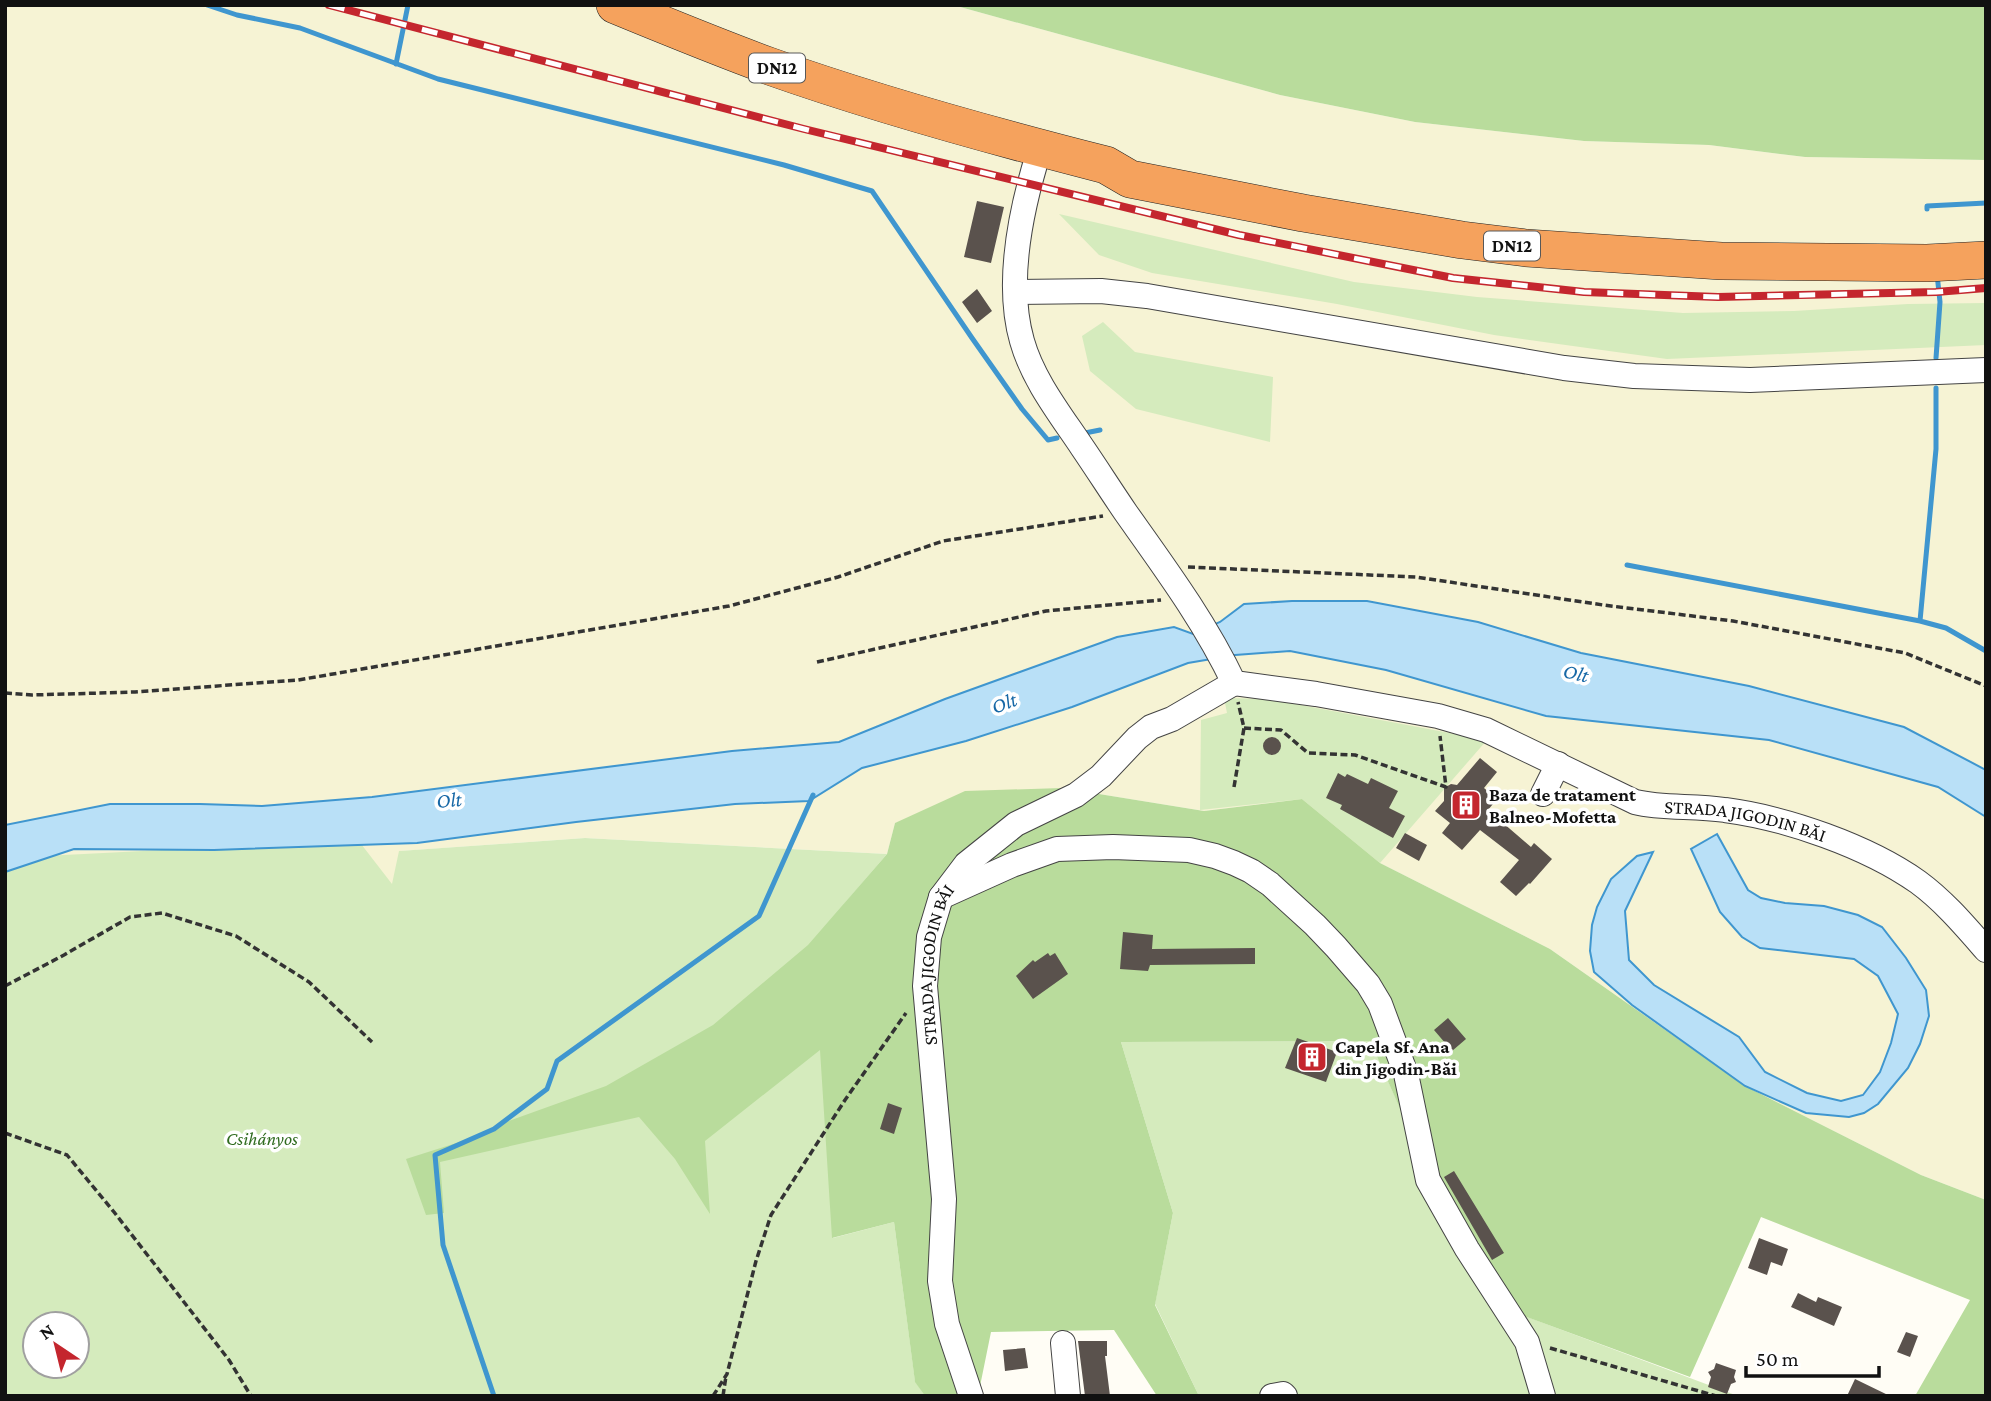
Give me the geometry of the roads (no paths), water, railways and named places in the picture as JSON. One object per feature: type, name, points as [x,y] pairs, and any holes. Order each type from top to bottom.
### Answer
[{"type":"highway","name":"DN12","points":[[615,5],[756,61],[941,122],[1106,165],[1130,179],[1303,213],[1526,248],[1721,261],[1927,263],[1986,260]]},
{"type":"highway","name":"DN12","points":[[1106,165],[1136,163],[1306,197],[1527,232],[1722,246],[1840,245],[1986,235]]},
{"type":"street","points":[[1040,148],[1029,183],[1018,249],[1016,292],[1018,323],[1023,343],[1030,362],[1062,417],[1191,607],[1229,673]]},
{"type":"street","points":[[1016,292],[1101,291],[1147,296],[1564,368],[1634,376],[1750,380],[1986,370]]},
{"type":"street","name":"STRADA JIGODIN BĂI","points":[[971,1396],[947,1324],[940,1281],[944,1199],[925,986],[929,937],[941,897],[966,864],[1016,824],[1076,795],[1101,776],[1137,738],[1151,727],[1172,719],[1229,673],[1316,694],[1438,716],[1486,730],[1635,802],[1661,807],[1691,806],[1754,815],[1817,833],[1862,851],[1919,883],[1950,910],[1986,950]]},
{"type":"street","points":[[1543,794],[1558,764]]},
{"type":"street","points":[[941,897],[1012,865],[1057,849],[1113,847],[1189,850],[1234,863],[1270,884],[1336,947],[1368,984],[1380,1004],[1406,1073],[1428,1180],[1466,1249],[1527,1342],[1543,1396]]},
{"type":"street","points":[[1063,1343],[1068,1396]]},
{"type":"street","points":[[1272,1396],[1285,1396]]},
{"type":"water","name":"Olt","points":[[1367,601],[1478,622],[1581,653],[1749,686],[1904,727],[1986,770],[1986,817],[1938,787],[1769,740],[1546,716],[1386,670],[1290,651],[1235,655],[1188,663],[1072,707],[966,741],[862,768],[809,801],[735,804],[417,843],[214,850],[74,849],[5,872],[5,825],[110,804],[262,806],[372,797],[732,751],[839,742],[945,699],[1117,637],[1174,627],[1193,634],[1220,622],[1244,604]]},
{"type":"water","points":[[1717,834],[1748,890],[1761,898],[1824,906],[1858,915],[1882,927],[1926,990],[1929,1016],[1920,1044],[1908,1068],[1878,1104],[1864,1113],[1849,1117],[1806,1113],[1745,1086],[1632,1005],[1594,972],[1590,951],[1592,925],[1597,907],[1611,879],[1637,856],[1653,852],[1625,911],[1629,960],[1654,985],[1739,1037],[1765,1072],[1807,1093],[1841,1101],[1863,1095],[1880,1072],[1898,1014],[1878,976],[1854,959],[1760,948],[1742,937],[1720,912],[1691,849]]},
{"type":"waterway","points":[[207,5],[237,15],[300,28],[438,79],[784,165],[872,191],[1022,409],[1048,440],[1057,438]]},
{"type":"waterway","points":[[396,64],[408,5]]},
{"type":"waterway","points":[[1927,209],[1927,206],[1986,203]]},
{"type":"waterway","points":[[1936,358],[1940,302],[1937,274]]},
{"type":"waterway","points":[[1920,621],[1936,449],[1936,388]]},
{"type":"waterway","points":[[1085,433],[1100,430]]},
{"type":"waterway","points":[[1627,565],[1920,621],[1946,628],[1986,651]]},
{"type":"waterway","points":[[494,1396],[443,1245],[435,1155],[494,1129],[547,1089],[557,1061],[759,916],[813,795]]},
{"type":"railway","points":[[329,5],[804,129],[1239,235],[1453,278],[1584,292],[1718,297],[1936,292],[1986,288]]},
{"type":"place","name":"Baza de tratament Balneo-Mofetta","points":[[1466,805]]},
{"type":"place","name":"Capela Sf. Ana din Jigodin-Băi","points":[[1312,1057]]},
{"type":"park label","name":"Csihányos","points":[[262,1138]]}]
